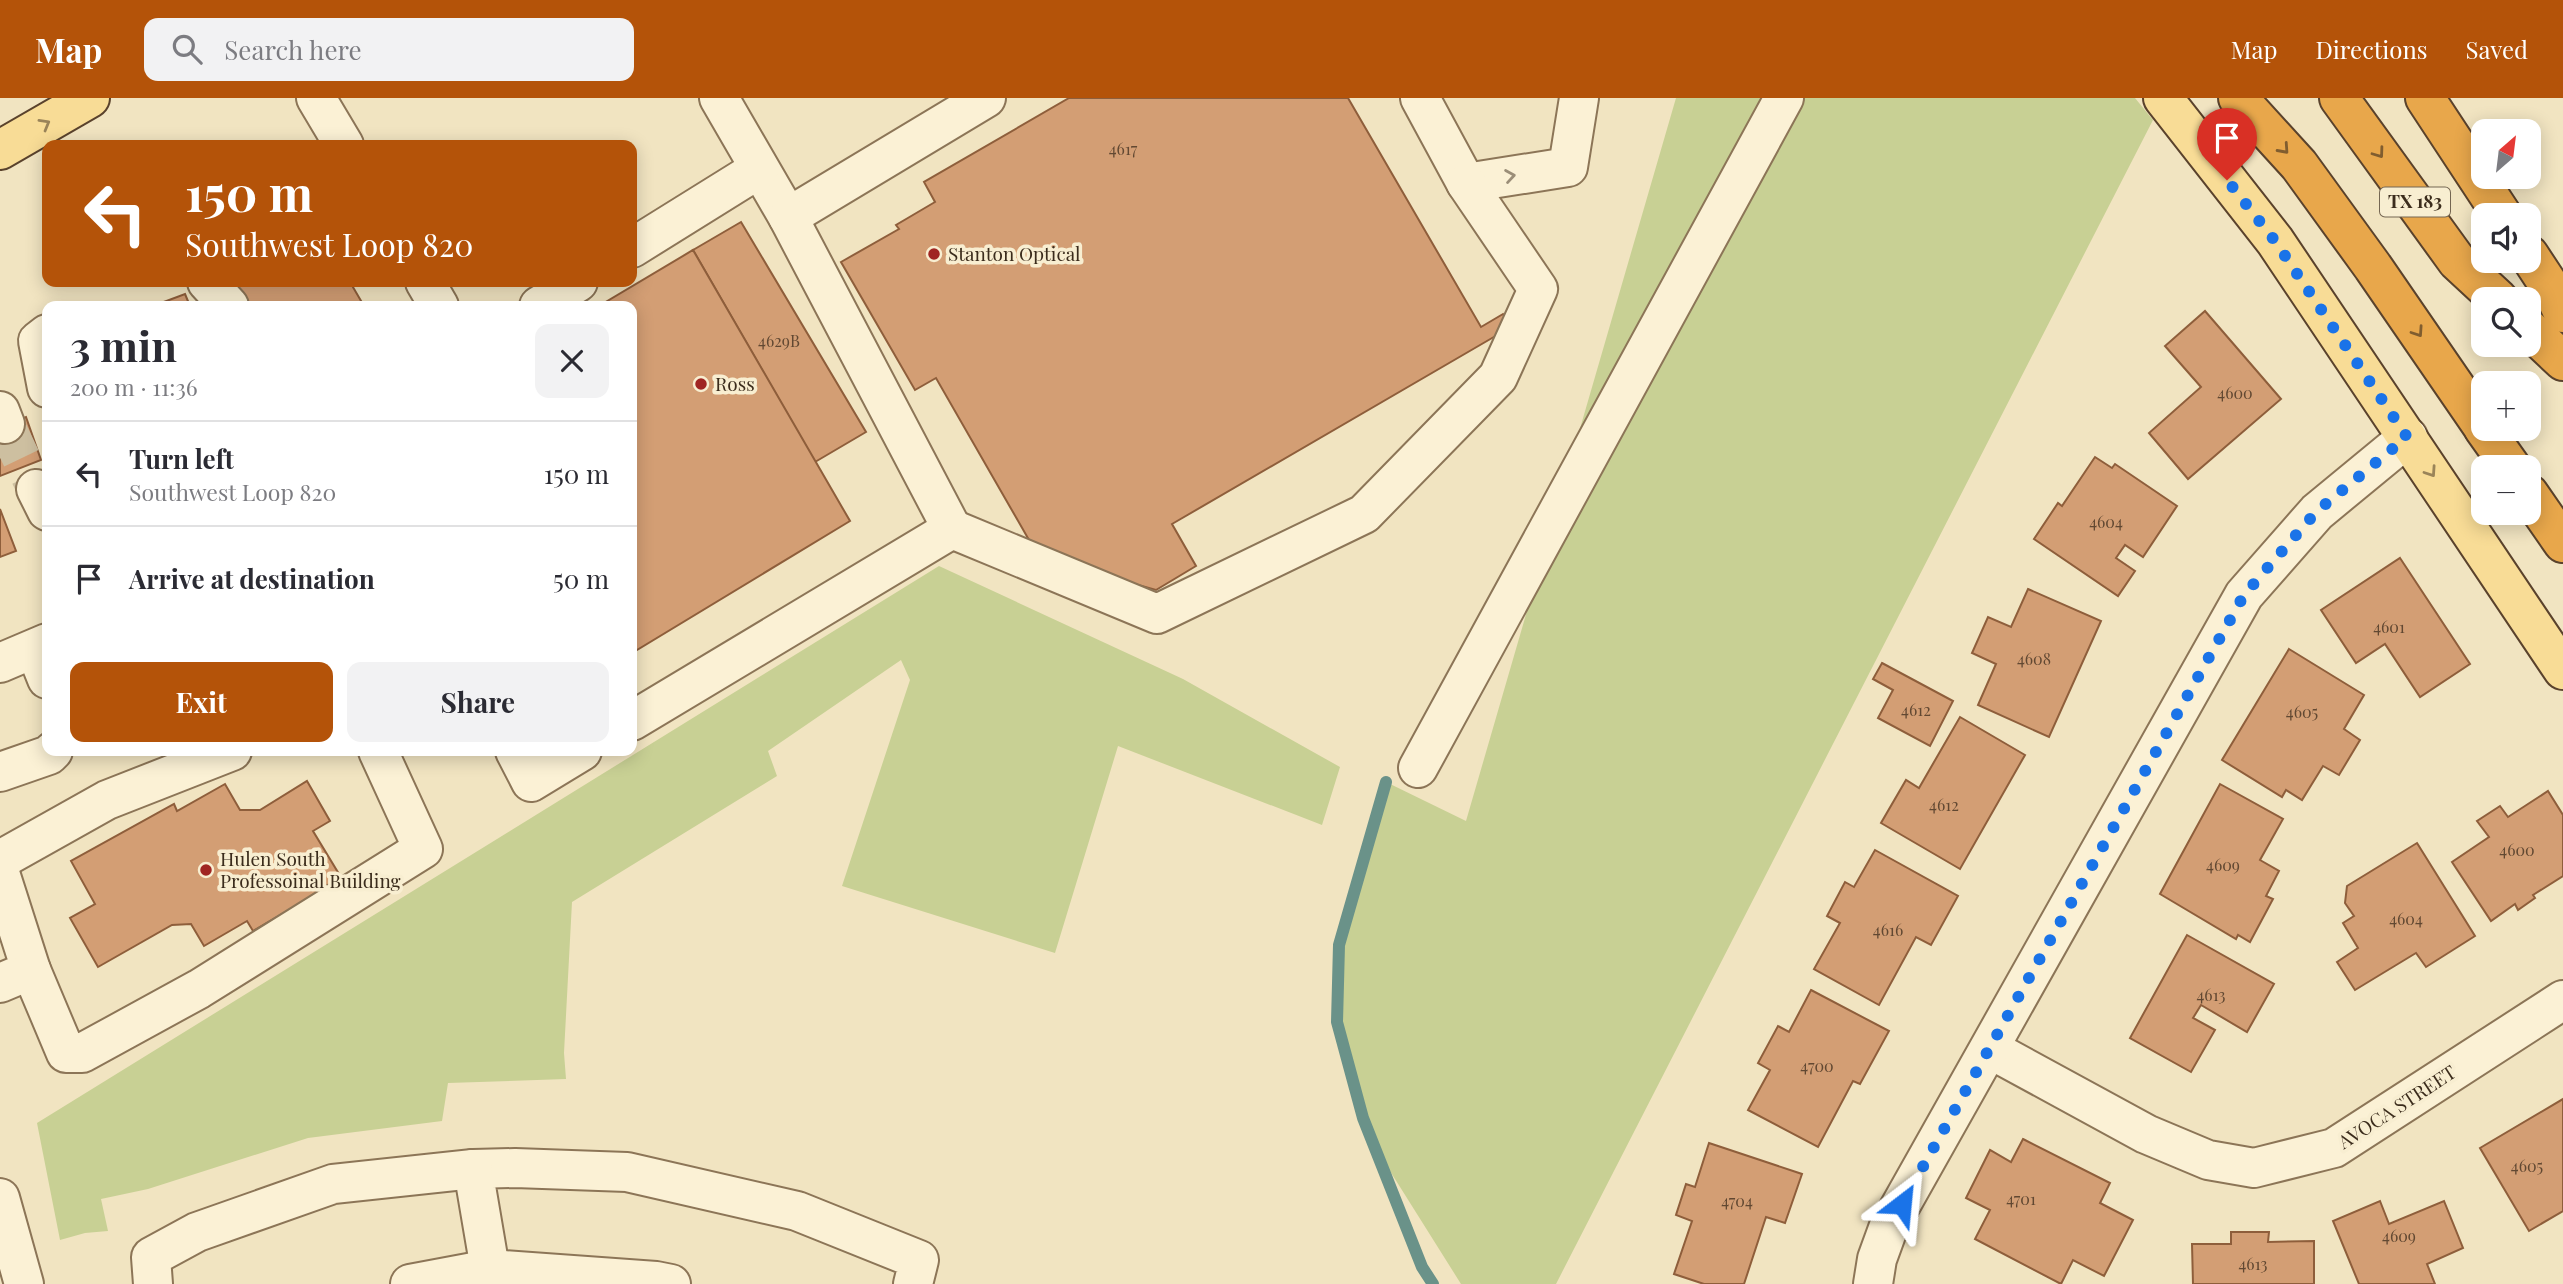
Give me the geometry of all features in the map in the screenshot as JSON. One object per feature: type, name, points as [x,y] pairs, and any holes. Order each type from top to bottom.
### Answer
[{"type":"highway","points":[[2238,98],[2299,165],[2471,409]]},
{"type":"highway","name":"TX 183","points":[[2339,98],[2457,261],[2485,287]]},
{"type":"highway","points":[[2425,98],[2494,203]]},
{"type":"highway","points":[[2541,273],[2563,313]]},
{"type":"highway","points":[[2541,340],[2563,361]]},
{"type":"highway","points":[[2541,511],[2563,543]]},
{"type":"main road","points":[[0,150],[90,98]]},
{"type":"main road","points":[[2163,98],[2275,241],[2563,670]]},
{"type":"street","points":[[316,98],[341,140]]},
{"type":"street","points":[[719,98],[788,217],[952,529],[1157,614],[1364,513],[1498,377],[1538,289],[1465,184],[1420,98]]},
{"type":"street","points":[[788,217],[986,98]]},
{"type":"street","points":[[1465,184],[1568,167],[1579,98]]},
{"type":"street","points":[[1418,768],[1784,98]]},
{"type":"street","points":[[637,245],[759,169]]},
{"type":"street","points":[[211,287],[224,301]]},
{"type":"street","points":[[547,301],[570,287]]},
{"type":"street","points":[[42,338],[38,341],[42,362]]},
{"type":"street","points":[[1873,1284],[1877,1259],[1889,1226],[2244,595],[2316,512],[2407,437]]},
{"type":"street","points":[[637,718],[952,529]]},
{"type":"street","points":[[0,663],[42,654]]},
{"type":"street","points":[[0,772],[46,756]]},
{"type":"street","points":[[0,860],[107,800],[219,756]]},
{"type":"street","points":[[0,873],[16,976],[66,1053],[82,1054],[199,989],[423,849],[380,756]]},
{"type":"street","points":[[518,756],[531,782],[574,756]]},
{"type":"street","name":"AVOCA STREET","points":[[1990,1049],[2146,1134],[2208,1160],[2254,1168],[2334,1148],[2563,1000]]},
{"type":"street","points":[[153,1284],[151,1257],[197,1232],[333,1184],[473,1169],[515,1168],[627,1172],[797,1211],[919,1260],[913,1284]]},
{"type":"street","points":[[473,1169],[490,1269]]},
{"type":"street","points":[[0,1198],[23,1284]]},
{"type":"street","points":[[410,1284],[490,1269],[671,1284]]},
{"type":"green space","points":[[1676,98],[2135,98],[2153,120],[1556,1284],[1461,1284],[1373,1144],[1341,1033],[1339,945],[1386,782],[1466,821]]},
{"type":"green space","points":[[939,566],[1183,679],[1340,767],[1322,825],[1118,746],[1055,953],[842,886],[910,680],[901,660],[768,751],[777,776],[572,902],[564,1053],[566,1079],[448,1083],[442,1121],[308,1138],[148,1189],[101,1199],[108,1231],[85,1233],[60,1240],[37,1123],[631,756],[637,756],[637,752]]},
{"type":"building","points":[[1069,98],[1348,98],[1481,327],[1503,314],[1511,327],[1172,524],[1196,566],[1156,590],[1099,574],[1029,540],[936,378],[915,390],[841,262],[899,229],[896,225],[935,202],[924,182]]},
{"type":"building","points":[[741,222],[866,432],[815,462],[693,250]]},
{"type":"building","name":"Ross","points":[[693,250],[850,521],[637,650],[637,301],[607,301],[631,287],[637,287],[637,283]]},
{"type":"building","points":[[237,287],[353,287],[361,301],[241,301]]},
{"type":"building","points":[[185,294],[188,301],[166,301]]},
{"type":"building","points":[[2205,311],[2281,399],[2188,479],[2149,433],[2201,387],[2165,346]]},
{"type":"building","points":[[26,417],[41,460],[0,476],[0,427]]},
{"type":"building","points":[[2095,457],[2112,468],[2115,464],[2177,506],[2143,557],[2125,545],[2116,558],[2135,571],[2118,596],[2034,539],[2058,503],[2062,506]]},
{"type":"building","points":[[0,509],[16,551],[0,557]]},
{"type":"building","points":[[2400,558],[2470,664],[2420,697],[2385,644],[2356,663],[2321,610]]},
{"type":"building","points":[[2028,589],[2101,621],[2049,737],[1978,705],[1996,664],[1972,653],[1988,617],[2011,627]]},
{"type":"building","points":[[2289,649],[2364,695],[2344,729],[2360,740],[2339,775],[2323,766],[2302,800],[2286,790],[2282,797],[2222,760]]},
{"type":"building","points":[[1882,663],[1953,701],[1930,746],[1878,718],[1893,690],[1873,679]]},
{"type":"building","points":[[1960,717],[2025,755],[1960,869],[1881,823],[1906,780],[1919,788]]},
{"type":"building","name":"Hulen South Professoinal Building","points":[[307,781],[330,821],[313,831],[342,879],[253,931],[247,921],[204,946],[191,924],[172,925],[98,967],[70,918],[95,904],[71,861],[174,804],[177,811],[225,784],[240,810],[260,810]]},
{"type":"building","points":[[2220,784],[2283,819],[2260,860],[2279,871],[2266,896],[2273,899],[2250,942],[2238,935],[2236,939],[2160,894]]},
{"type":"building","points":[[2548,791],[2563,815],[2563,876],[2533,895],[2535,898],[2518,910],[2515,904],[2491,921],[2452,862],[2489,837],[2477,821],[2500,806],[2508,817]]},
{"type":"building","points":[[2417,843],[2475,936],[2426,967],[2416,953],[2355,990],[2337,962],[2358,948],[2343,923],[2354,916],[2345,903],[2347,886]]},
{"type":"building","points":[[1875,850],[1958,896],[1931,945],[1916,937],[1879,1005],[1814,969],[1840,923],[1827,916],[1845,882],[1854,887]]},
{"type":"building","points":[[2187,935],[2274,984],[2247,1032],[2201,1005],[2193,1018],[2215,1030],[2191,1072],[2130,1038]]},
{"type":"building","points":[[1811,990],[1889,1031],[1860,1084],[1853,1081],[1818,1147],[1748,1110],[1770,1070],[1758,1063],[1778,1026],[1789,1032]]},
{"type":"building","points":[[2563,1099],[2563,1211],[2529,1231],[2480,1148]]},
{"type":"building","points":[[2023,1139],[2110,1183],[2100,1203],[2133,1220],[2104,1276],[2073,1260],[2061,1284],[1975,1239],[1990,1210],[1966,1198],[1990,1150],[2011,1162]]},
{"type":"building","points":[[1709,1143],[1802,1174],[1785,1223],[1766,1217],[1744,1284],[1704,1284],[1674,1274],[1692,1221],[1676,1215],[1686,1184],[1695,1187]]},
{"type":"building","points":[[2380,1201],[2389,1224],[2444,1201],[2463,1248],[2427,1264],[2435,1284],[2359,1284],[2333,1221]]},
{"type":"building","points":[[2231,1232],[2269,1232],[2268,1242],[2314,1241],[2314,1284],[2193,1284],[2192,1244],[2231,1244]]},
{"type":"waterway","points":[[1386,782],[1339,945],[1337,1022],[1363,1118],[1422,1267],[1433,1284]]},
{"type":"tunnel","points":[[5,424],[36,489]]},
{"type":"place","name":"Stanton Optical","points":[[934,254]]},
{"type":"place","name":"Ross","points":[[701,384]]},
{"type":"place","name":"Hulen South Professoinal Building","points":[[206,870]]},
{"type":"route","points":[[1902,1204],[2244,595],[2316,512],[2407,437],[2275,241],[2227,180]]}]
